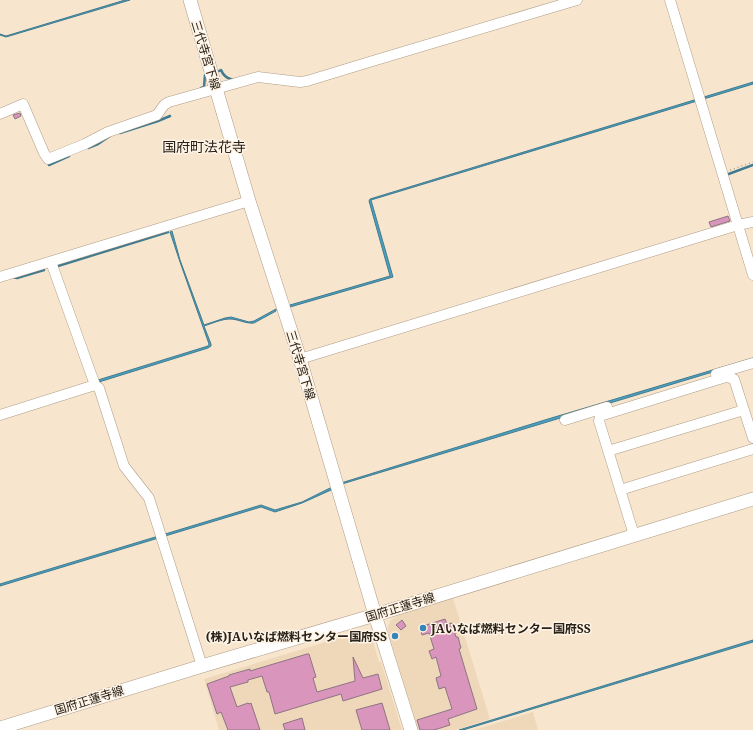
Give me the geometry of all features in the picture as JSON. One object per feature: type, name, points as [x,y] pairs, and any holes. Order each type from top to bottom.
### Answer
[{"type":"main road","name":"三代寺宮下線","points":[[190,0],[249,201],[300,359],[375,615],[411,730]]},
{"type":"main road","name":"国府正蓮寺線","points":[[0,728],[753,499]]},
{"type":"street","points":[[0,114],[23,104],[48,159],[86,144],[108,132],[157,115],[164,105],[169,102],[258,77],[307,82],[577,0]]},
{"type":"street","points":[[670,0],[753,275]]},
{"type":"street","points":[[0,277],[249,201]]},
{"type":"street","points":[[300,359],[738,225],[753,222]]},
{"type":"street","points":[[51,262],[95,385],[99,388],[124,466],[149,498],[202,666]]},
{"type":"street","points":[[565,420],[753,363]]},
{"type":"street","points":[[634,535],[599,421],[600,416],[726,377],[734,379],[753,438]]},
{"type":"street","points":[[0,415],[95,385]]},
{"type":"street","points":[[608,451],[744,410]]},
{"type":"street","points":[[620,490],[753,450]]},
{"type":"path","points":[[722,173],[753,162]]},
{"type":"shaded area","points":[[453,598],[490,719],[456,730],[418,730],[388,632],[388,626],[391,620],[396,616]]},
{"type":"shaded area","points":[[362,631],[371,634],[402,730],[219,730],[204,679]]},
{"type":"shaded area","points":[[533,712],[538,730],[474,730]]},
{"type":"water","points":[[125,0],[130,0],[6,37],[0,35],[6,36]]},
{"type":"water","points":[[753,82],[753,84],[371,200],[393,277],[290,307],[290,305],[390,276],[369,201],[370,199]]},
{"type":"water","points":[[172,231],[180,260],[204,325],[231,317],[249,322],[254,321],[276,309],[276,311],[254,323],[227,319],[204,326],[211,344],[208,348],[99,382],[98,380],[208,346],[209,344],[170,232]]},
{"type":"water","points":[[753,358],[753,360],[342,484],[341,483],[548,419]]},
{"type":"water","points":[[330,488],[331,490],[302,503],[275,512],[261,507],[0,586],[0,584],[261,505],[275,510],[302,502]]},
{"type":"water","points":[[753,640],[753,642],[459,730]]},
{"type":"building","points":[[20,113],[21,116],[15,119],[13,115]]},
{"type":"building","points":[[728,216],[730,221],[711,227],[709,222]]},
{"type":"building","points":[[445,619],[447,624],[452,623],[456,637],[458,637],[461,648],[459,649],[477,709],[448,719],[450,725],[434,730],[420,730],[417,720],[452,709],[445,687],[439,689],[436,678],[441,676],[436,657],[432,659],[429,651],[434,649],[429,633],[422,635],[420,627]]},
{"type":"building","points":[[402,620],[406,626],[401,630],[396,625]]},
{"type":"building","points":[[309,654],[316,677],[313,678],[317,692],[355,681],[353,657],[363,678],[378,674],[382,689],[343,701],[341,694],[275,714],[269,692],[267,692],[262,676],[230,687],[237,707],[251,703],[260,730],[228,730],[221,712],[217,714],[207,684],[229,675],[250,669],[250,671]]},
{"type":"building","points":[[382,703],[390,730],[362,730],[356,710]]},
{"type":"building","points":[[302,718],[305,730],[285,730],[283,724]]},
{"type":"waterway","points":[[219,71],[221,70],[223,74],[234,80]]},
{"type":"waterway","points":[[201,88],[204,87],[205,75]]},
{"type":"waterway","points":[[120,133],[170,116]]},
{"type":"waterway","points":[[88,148],[98,144],[110,136]]},
{"type":"waterway","points":[[49,165],[69,156]]},
{"type":"waterway","points":[[726,175],[753,165]]},
{"type":"waterway","points":[[58,266],[168,232]]},
{"type":"waterway","points":[[12,277],[17,278],[44,270]]},
{"type":"place","name":"JAいなば燃料センター国府SS","points":[[423,628]]},
{"type":"place","name":"(株)JAいなば燃料センター国府SS","points":[[395,636]]},
{"type":"district","name":"国府町法花寺","points":[[204,146]]}]
